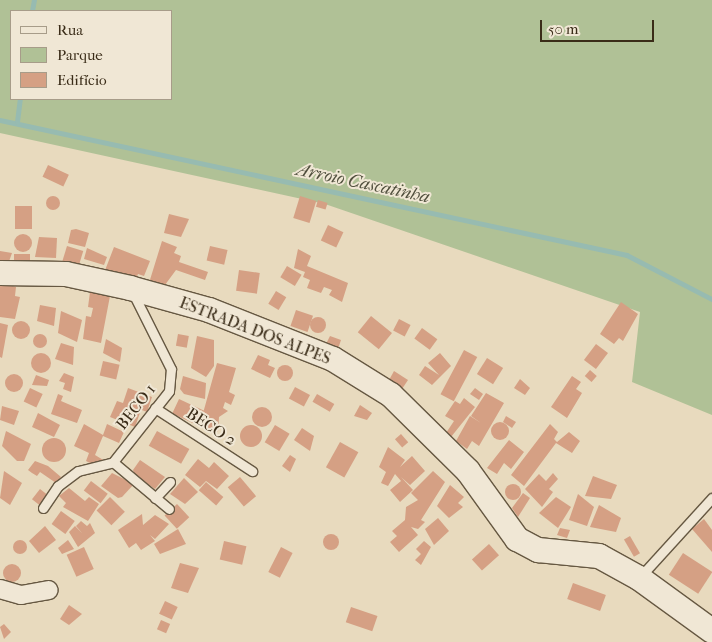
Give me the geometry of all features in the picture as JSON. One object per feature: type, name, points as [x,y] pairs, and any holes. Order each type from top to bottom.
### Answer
[{"type":"street","name":"ESTRADA DOS ALPES","points":[[0,273],[66,274],[130,288],[209,310],[334,359],[391,395],[468,471],[517,539],[538,550],[599,556],[639,578],[712,631]]},
{"type":"street","points":[[0,588],[21,595],[49,590]]},
{"type":"lane","name":"BECO 1","points":[[113,462],[169,390],[171,369],[130,288]]},
{"type":"lane","name":"BECO 2","points":[[155,408],[252,471]]},
{"type":"lane","points":[[43,508],[58,486],[78,471],[113,462],[169,509]]},
{"type":"lane","points":[[155,498],[170,482]]},
{"type":"lane","points":[[639,578],[712,498]]},
{"type":"green space","points":[[0,0],[712,0],[712,415],[632,382],[640,312],[325,204],[0,133]]},
{"type":"building","points":[[48,165],[69,175],[63,187],[43,177]]},
{"type":"building","points":[[53,196],[58,198],[60,203],[58,208],[53,210],[48,208],[46,203],[48,198]]},
{"type":"building","points":[[300,196],[316,201],[310,223],[293,218]]},
{"type":"building","points":[[318,200],[328,203],[326,210],[316,207]]},
{"type":"building","points":[[15,206],[32,206],[32,229],[15,229]]},
{"type":"building","points":[[169,214],[189,219],[181,237],[164,233]]},
{"type":"building","points":[[328,225],[343,232],[336,248],[321,240]]},
{"type":"building","points":[[76,229],[89,233],[85,247],[68,243],[71,230]]},
{"type":"building","points":[[23,234],[29,237],[32,243],[29,249],[23,252],[17,249],[14,243],[17,237]]},
{"type":"building","points":[[39,237],[57,238],[56,258],[35,257]]},
{"type":"building","points":[[162,241],[177,247],[174,253],[181,256],[179,262],[208,272],[205,280],[176,270],[162,289],[149,283]]},
{"type":"building","points":[[67,246],[83,251],[77,270],[61,265]]},
{"type":"building","points":[[210,246],[228,250],[224,265],[207,261]]},
{"type":"building","points":[[114,247],[150,261],[144,276],[138,274],[134,283],[104,273]]},
{"type":"building","points":[[87,248],[107,257],[104,265],[84,259]]},
{"type":"building","points":[[298,249],[311,256],[307,266],[348,283],[342,302],[329,295],[332,290],[324,287],[321,293],[307,288],[310,280],[303,277],[305,272],[294,268]]},
{"type":"building","points":[[0,251],[12,253],[6,270],[0,270]]},
{"type":"building","points":[[14,254],[30,254],[30,265],[14,263]]},
{"type":"building","points":[[287,266],[302,275],[295,286],[280,277]]},
{"type":"building","points":[[239,270],[260,273],[257,294],[236,291]]},
{"type":"building","points":[[0,282],[16,287],[15,296],[20,297],[15,319],[0,317]]},
{"type":"building","points":[[276,291],[286,297],[279,310],[268,304]]},
{"type":"building","points":[[90,292],[110,296],[101,343],[83,339],[86,316],[91,317],[93,308],[88,307]]},
{"type":"building","points":[[621,302],[638,314],[623,341],[619,338],[614,344],[600,334]]},
{"type":"building","points":[[40,305],[56,308],[54,326],[37,321]]},
{"type":"building","points":[[296,310],[313,316],[307,332],[290,326]]},
{"type":"building","points":[[61,311],[82,320],[77,342],[58,333]]},
{"type":"building","points":[[371,316],[392,333],[379,349],[358,332]]},
{"type":"building","points":[[318,317],[326,325],[318,333],[310,325]]},
{"type":"building","points":[[399,319],[411,325],[405,336],[393,331]]},
{"type":"building","points":[[21,321],[27,324],[30,330],[27,336],[21,339],[15,336],[12,330],[15,324]]},
{"type":"building","points":[[0,323],[8,325],[2,358],[0,357]]},
{"type":"building","points":[[422,328],[437,339],[430,350],[414,339]]},
{"type":"building","points":[[40,334],[45,336],[47,341],[45,346],[40,348],[35,346],[33,341],[35,336]]},
{"type":"building","points":[[178,334],[189,336],[187,348],[176,346]]},
{"type":"building","points":[[197,336],[214,340],[214,366],[206,377],[191,368]]},
{"type":"building","points":[[330,336],[341,340],[338,349],[326,344]]},
{"type":"building","points":[[106,339],[122,348],[120,362],[103,353]]},
{"type":"building","points":[[61,343],[74,347],[73,365],[55,359]]},
{"type":"building","points":[[596,344],[608,353],[596,369],[584,360]]},
{"type":"building","points":[[464,350],[477,357],[454,401],[441,394]]},
{"type":"building","points":[[41,353],[48,356],[51,363],[48,370],[41,373],[34,370],[31,363],[34,356]]},
{"type":"building","points":[[440,353],[451,366],[432,385],[419,375],[425,366],[439,375],[428,363]]},
{"type":"building","points":[[258,355],[270,360],[268,365],[275,368],[270,378],[251,369]]},
{"type":"building","points":[[487,358],[503,368],[493,384],[477,374]]},
{"type":"building","points":[[103,361],[120,365],[116,379],[100,376]]},
{"type":"building","points":[[217,363],[236,368],[229,392],[235,395],[231,405],[225,402],[223,408],[228,411],[219,417],[218,432],[200,424]]},
{"type":"building","points":[[282,365],[288,365],[293,370],[291,379],[282,381],[277,376],[277,370]]},
{"type":"building","points":[[590,370],[597,376],[592,382],[585,376]]},
{"type":"building","points":[[394,371],[408,380],[400,392],[388,382]]},
{"type":"building","points":[[64,373],[74,377],[71,392],[63,389],[65,383],[59,381]]},
{"type":"building","points":[[14,374],[20,377],[23,383],[20,389],[14,392],[8,389],[5,383],[8,377]]},
{"type":"building","points":[[36,375],[49,380],[47,386],[32,385]]},
{"type":"building","points":[[183,376],[206,383],[205,399],[184,394],[180,389]]},
{"type":"building","points":[[572,376],[581,382],[576,389],[582,393],[567,418],[551,407]]},
{"type":"building","points":[[520,379],[530,388],[525,395],[514,388]]},
{"type":"building","points":[[295,387],[310,395],[304,406],[289,398]]},
{"type":"building","points":[[30,388],[43,394],[36,408],[24,402]]},
{"type":"building","points":[[128,388],[152,397],[147,412],[134,407],[141,410],[135,427],[110,417],[117,401],[123,403]]},
{"type":"building","points":[[475,388],[483,394],[479,400],[470,394]]},
{"type":"building","points":[[486,393],[504,403],[479,446],[472,441],[467,449],[456,441],[470,416],[481,423],[471,416]]},
{"type":"building","points":[[58,394],[63,396],[61,401],[82,410],[77,423],[51,414]]},
{"type":"building","points":[[317,394],[334,404],[330,412],[312,402]]},
{"type":"building","points":[[464,398],[475,407],[451,437],[446,433],[454,421],[445,416],[455,401],[460,404]]},
{"type":"building","points":[[179,399],[205,411],[199,426],[172,414]]},
{"type":"building","points":[[360,405],[372,413],[367,420],[354,416]]},
{"type":"building","points":[[2,406],[19,411],[14,425],[0,420]]},
{"type":"building","points":[[262,407],[269,410],[272,417],[269,424],[262,427],[255,424],[252,417],[255,410]]},
{"type":"building","points":[[38,413],[60,425],[54,437],[32,427]]},
{"type":"building","points":[[506,416],[516,422],[512,428],[503,422]]},
{"type":"building","points":[[500,422],[506,425],[509,431],[506,437],[500,440],[494,437],[491,431],[494,425]]},
{"type":"building","points":[[84,424],[103,435],[107,424],[124,432],[119,443],[103,436],[95,455],[105,461],[96,466],[86,461],[89,453],[74,446]]},
{"type":"building","points":[[550,424],[558,432],[554,439],[557,442],[569,432],[580,441],[572,453],[556,443],[524,486],[511,475]]},
{"type":"building","points":[[247,425],[255,425],[262,432],[262,440],[255,447],[247,447],[240,440],[240,432]]},
{"type":"building","points":[[275,425],[290,434],[279,451],[265,442]]},
{"type":"building","points":[[302,428],[314,436],[310,451],[294,440]]},
{"type":"building","points":[[6,431],[31,444],[24,461],[17,461],[2,446]]},
{"type":"building","points":[[157,431],[189,449],[181,464],[149,446]]},
{"type":"building","points":[[401,434],[408,442],[402,448],[395,439]]},
{"type":"building","points":[[54,438],[62,442],[66,450],[62,458],[54,462],[46,458],[42,450],[46,442]]},
{"type":"building","points":[[509,440],[524,452],[511,469],[504,463],[497,474],[487,468]]},
{"type":"building","points":[[340,442],[358,452],[344,478],[326,467]]},
{"type":"building","points":[[388,447],[405,460],[400,467],[412,456],[425,471],[410,485],[401,477],[413,490],[400,502],[390,490],[401,481],[395,474],[388,486],[381,483],[386,472],[379,467]]},
{"type":"building","points":[[290,455],[296,459],[290,472],[282,466]]},
{"type":"building","points":[[198,459],[209,468],[214,462],[229,476],[217,489],[206,481],[200,487],[185,475]]},
{"type":"building","points":[[140,460],[165,477],[155,489],[135,475],[133,470]]},
{"type":"building","points":[[35,461],[48,466],[61,477],[56,483],[40,472],[37,476],[32,473],[28,470]]},
{"type":"building","points":[[4,471],[22,483],[10,505],[0,498]]},
{"type":"building","points":[[433,471],[445,482],[421,520],[425,522],[418,529],[411,527],[418,535],[399,552],[390,542],[397,536],[392,531],[405,520],[406,507],[418,500],[411,493]]},
{"type":"building","points":[[112,473],[134,484],[122,497],[118,498],[101,486]]},
{"type":"building","points":[[553,473],[558,479],[549,489],[553,492],[542,507],[525,489],[539,474],[546,481]]},
{"type":"building","points":[[593,476],[617,485],[611,499],[585,496]]},
{"type":"building","points":[[240,477],[256,496],[244,506],[228,487]]},
{"type":"building","points":[[184,478],[198,492],[185,504],[170,494]]},
{"type":"building","points":[[91,481],[108,494],[101,503],[84,491]]},
{"type":"building","points":[[206,482],[223,497],[216,505],[199,490]]},
{"type":"building","points":[[510,484],[516,484],[521,489],[519,498],[510,500],[505,495],[505,489]]},
{"type":"building","points":[[450,485],[464,497],[458,503],[463,507],[449,518],[437,506]]},
{"type":"building","points":[[69,488],[85,501],[89,497],[99,504],[88,521],[63,507],[66,503],[59,496]]},
{"type":"building","points":[[40,489],[49,496],[41,506],[32,499]]},
{"type":"building","points":[[523,493],[530,498],[518,517],[512,508]]},
{"type":"building","points":[[578,494],[594,507],[587,526],[569,520]]},
{"type":"building","points":[[110,497],[125,512],[111,525],[97,510]]},
{"type":"building","points":[[556,497],[571,507],[558,528],[539,513]]},
{"type":"building","points":[[177,504],[189,517],[177,529],[165,516]]},
{"type":"building","points":[[599,505],[621,518],[616,532],[590,527]]},
{"type":"building","points":[[61,511],[75,521],[65,534],[52,524]]},
{"type":"building","points":[[142,514],[143,525],[155,515],[169,524],[155,539],[150,535],[155,541],[141,550],[136,543],[129,548],[118,530]]},
{"type":"building","points":[[438,518],[449,531],[434,545],[425,529]]},
{"type":"building","points":[[704,519],[712,530],[712,552],[692,529]]},
{"type":"building","points":[[81,521],[87,526],[90,523],[95,533],[78,547],[69,532],[75,526],[82,533],[76,526]]},
{"type":"building","points":[[45,526],[56,540],[39,553],[29,541]]},
{"type":"building","points":[[560,528],[570,530],[567,538],[557,535]]},
{"type":"building","points":[[178,529],[186,544],[160,554],[154,544]]},
{"type":"building","points":[[328,534],[334,534],[339,539],[337,548],[328,550],[323,545],[323,539]]},
{"type":"building","points":[[630,536],[640,553],[634,557],[624,540]]},
{"type":"building","points":[[17,540],[23,540],[27,547],[23,554],[17,554],[13,550],[13,544]]},
{"type":"building","points":[[68,540],[74,549],[62,554],[58,548]]},
{"type":"building","points":[[224,541],[246,546],[242,565],[220,560]]},
{"type":"building","points":[[424,541],[431,547],[421,565],[415,560],[421,554],[416,549]]},
{"type":"building","points":[[489,544],[499,555],[482,571],[472,559]]},
{"type":"building","points":[[84,547],[94,569],[76,577],[67,555]]},
{"type":"building","points":[[281,547],[293,553],[280,578],[268,572]]},
{"type":"building","points":[[683,553],[712,572],[698,594],[669,575]]},
{"type":"building","points":[[180,563],[199,568],[188,593],[171,588]]},
{"type":"building","points":[[12,564],[18,567],[21,573],[18,579],[12,582],[6,579],[3,573],[6,567]]},
{"type":"building","points":[[573,583],[606,595],[600,611],[567,599]]},
{"type":"building","points":[[165,601],[178,607],[172,620],[159,614]]},
{"type":"building","points":[[69,605],[82,614],[69,625],[60,619]]},
{"type":"building","points":[[351,607],[377,616],[372,631],[346,622]]},
{"type":"building","points":[[161,620],[170,624],[166,633],[157,629]]},
{"type":"building","points":[[4,624],[11,632],[4,639],[0,627]]},
{"type":"waterway","points":[[32,10],[34,0]]},
{"type":"waterway","points":[[17,122],[20,100]]},
{"type":"waterway","name":"Arroio Cascatinha","points":[[0,120],[627,255],[712,299]]}]
